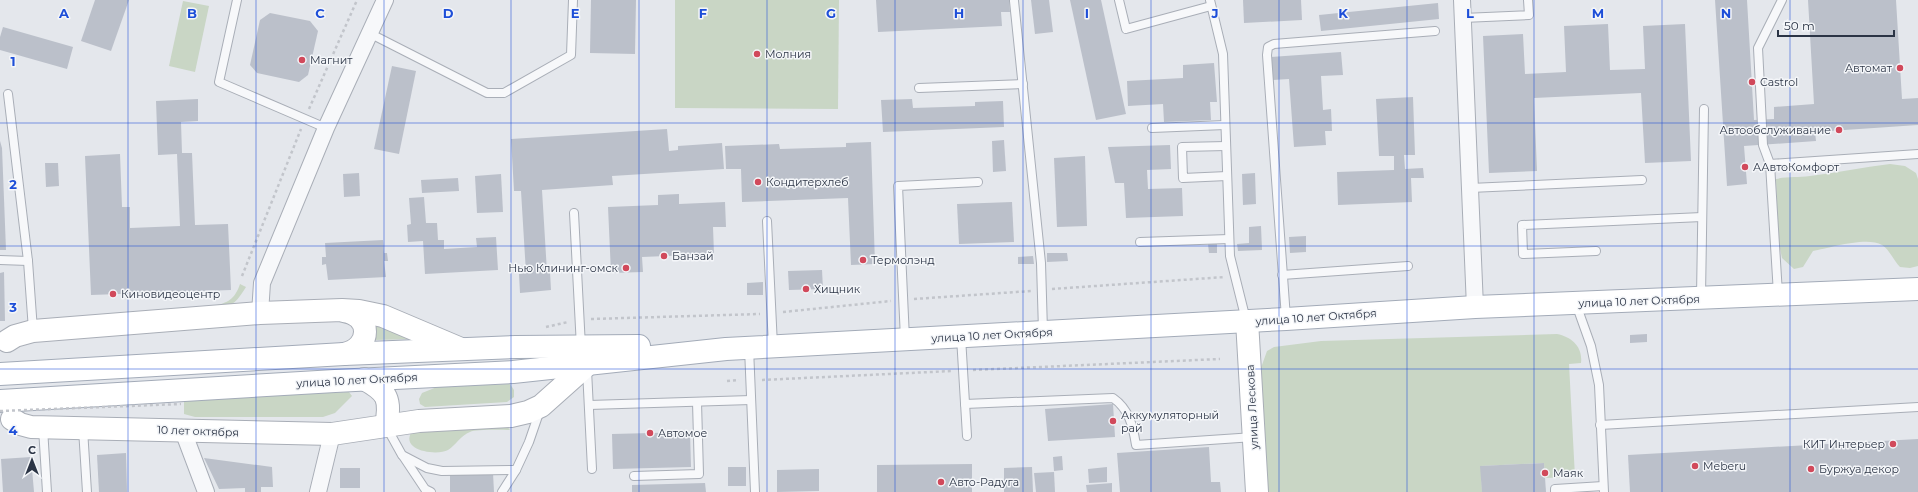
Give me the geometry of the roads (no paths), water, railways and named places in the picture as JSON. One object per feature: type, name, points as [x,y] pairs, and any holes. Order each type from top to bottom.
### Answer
[{"type":"main road","name":"улица 10 лет Октября","points":[[0,401],[181,397],[364,379],[512,372],[584,356],[663,346],[714,350],[1286,319],[1475,307],[1918,289]]},
{"type":"main road","points":[[342,310],[351,312],[358,316],[363,323],[365,331],[364,340],[359,347],[352,352],[344,354]]},
{"type":"main road","points":[[7,336],[15,336],[33,331],[260,313],[342,310],[359,311],[383,316],[461,349]]},
{"type":"main road","name":"улица Лескова","points":[[1247,321],[1257,492]]},
{"type":"main road","name":"улица 10 лет Октября","points":[[0,374],[344,354],[516,347],[584,356]]},
{"type":"main road","points":[[541,406],[584,356]]},
{"type":"main road","points":[[364,379],[383,392],[388,401],[386,426]]},
{"type":"main road","name":"10 лет октября","points":[[6,416],[20,424],[43,427],[332,434],[419,421],[511,416],[528,412],[541,406]]},
{"type":"street","points":[[260,313],[262,283],[326,128],[384,0]]},
{"type":"street","points":[[1462,0],[1475,307]]},
{"type":"street","points":[[183,431],[206,492]]},
{"type":"street","points":[[318,492],[332,434]]},
{"type":"lane","points":[[237,0],[219,82],[326,128]]},
{"type":"lane","points":[[369,33],[487,93],[504,93],[571,55],[573,0]]},
{"type":"lane","points":[[1118,0],[1126,28],[1210,3],[1223,54],[1230,256],[1247,321]]},
{"type":"lane","points":[[1463,18],[1529,15],[1528,0]]},
{"type":"lane","points":[[1778,295],[1770,164],[1763,145],[1758,48],[1782,0]]},
{"type":"lane","points":[[1014,1],[1041,263],[1043,332]]},
{"type":"lane","points":[[1286,319],[1267,55],[1268,47],[1274,44],[1436,31]]},
{"type":"lane","points":[[919,88],[1023,84]]},
{"type":"lane","points":[[8,94],[28,261],[33,331]]},
{"type":"lane","points":[[1701,298],[1704,109]]},
{"type":"lane","points":[[1152,128],[1225,125]]},
{"type":"lane","points":[[1226,146],[1182,147],[1183,178],[1227,176]]},
{"type":"lane","points":[[1770,164],[1918,154]]},
{"type":"lane","points":[[1470,188],[1642,180]]},
{"type":"lane","points":[[905,339],[898,186],[978,182]]},
{"type":"lane","points":[[574,213],[579,320],[589,405],[592,469]]},
{"type":"lane","points":[[1596,251],[1523,254],[1522,225],[1702,217]]},
{"type":"lane","points":[[767,221],[773,346]]},
{"type":"lane","points":[[1140,242],[1229,239]]},
{"type":"lane","points":[[0,260],[28,261]]},
{"type":"lane","points":[[1282,275],[1408,266]]},
{"type":"lane","points":[[1555,492],[1555,489],[1603,489],[1598,377],[1591,346],[1576,304]]},
{"type":"lane","points":[[960,336],[967,436]]},
{"type":"lane","points":[[749,348],[756,492]]},
{"type":"lane","points":[[965,404],[1113,398],[1122,404],[1132,423],[1136,445],[1254,437]]},
{"type":"lane","points":[[589,405],[751,400]]},
{"type":"lane","points":[[634,476],[699,474],[697,402]]},
{"type":"lane","points":[[502,492],[516,470],[529,442],[541,406]]},
{"type":"lane","points":[[1600,425],[1918,408]]},
{"type":"lane","points":[[386,426],[402,455],[425,489],[432,492]]},
{"type":"lane","points":[[43,427],[47,492]]},
{"type":"lane","points":[[83,428],[87,492]]},
{"type":"lane","points":[[402,455],[427,468],[442,471],[516,470]]},
{"type":"place","name":"Молния","points":[[757,54]]},
{"type":"place","name":"Магнит","points":[[302,60]]},
{"type":"place","name":"Автомат","points":[[1900,68]]},
{"type":"place","name":"Castrol","points":[[1752,82]]},
{"type":"place","name":"Автообслуживание","points":[[1839,130]]},
{"type":"place","name":"ААвтоКомфорт","points":[[1745,167]]},
{"type":"place","name":"Кондитерхлеб","points":[[758,182]]},
{"type":"place","name":"Банзай","points":[[664,256]]},
{"type":"place","name":"Термолэнд","points":[[863,260]]},
{"type":"place","name":"Нью Клининг-омск","points":[[626,268]]},
{"type":"place","name":"Хищник","points":[[806,289]]},
{"type":"place","name":"Киновидеоцентр","points":[[113,294]]},
{"type":"place","name":"Аккумуляторный рай","points":[[1113,421]]},
{"type":"place","name":"Автомое","points":[[650,433]]},
{"type":"place","name":"КИТ Интерьер","points":[[1893,444]]},
{"type":"place","name":"Meberu","points":[[1695,466]]},
{"type":"place","name":"Буржуа декор","points":[[1811,469]]},
{"type":"place","name":"Маяк","points":[[1545,473]]},
{"type":"place","name":"Авто-Радуга","points":[[941,482]]}]
